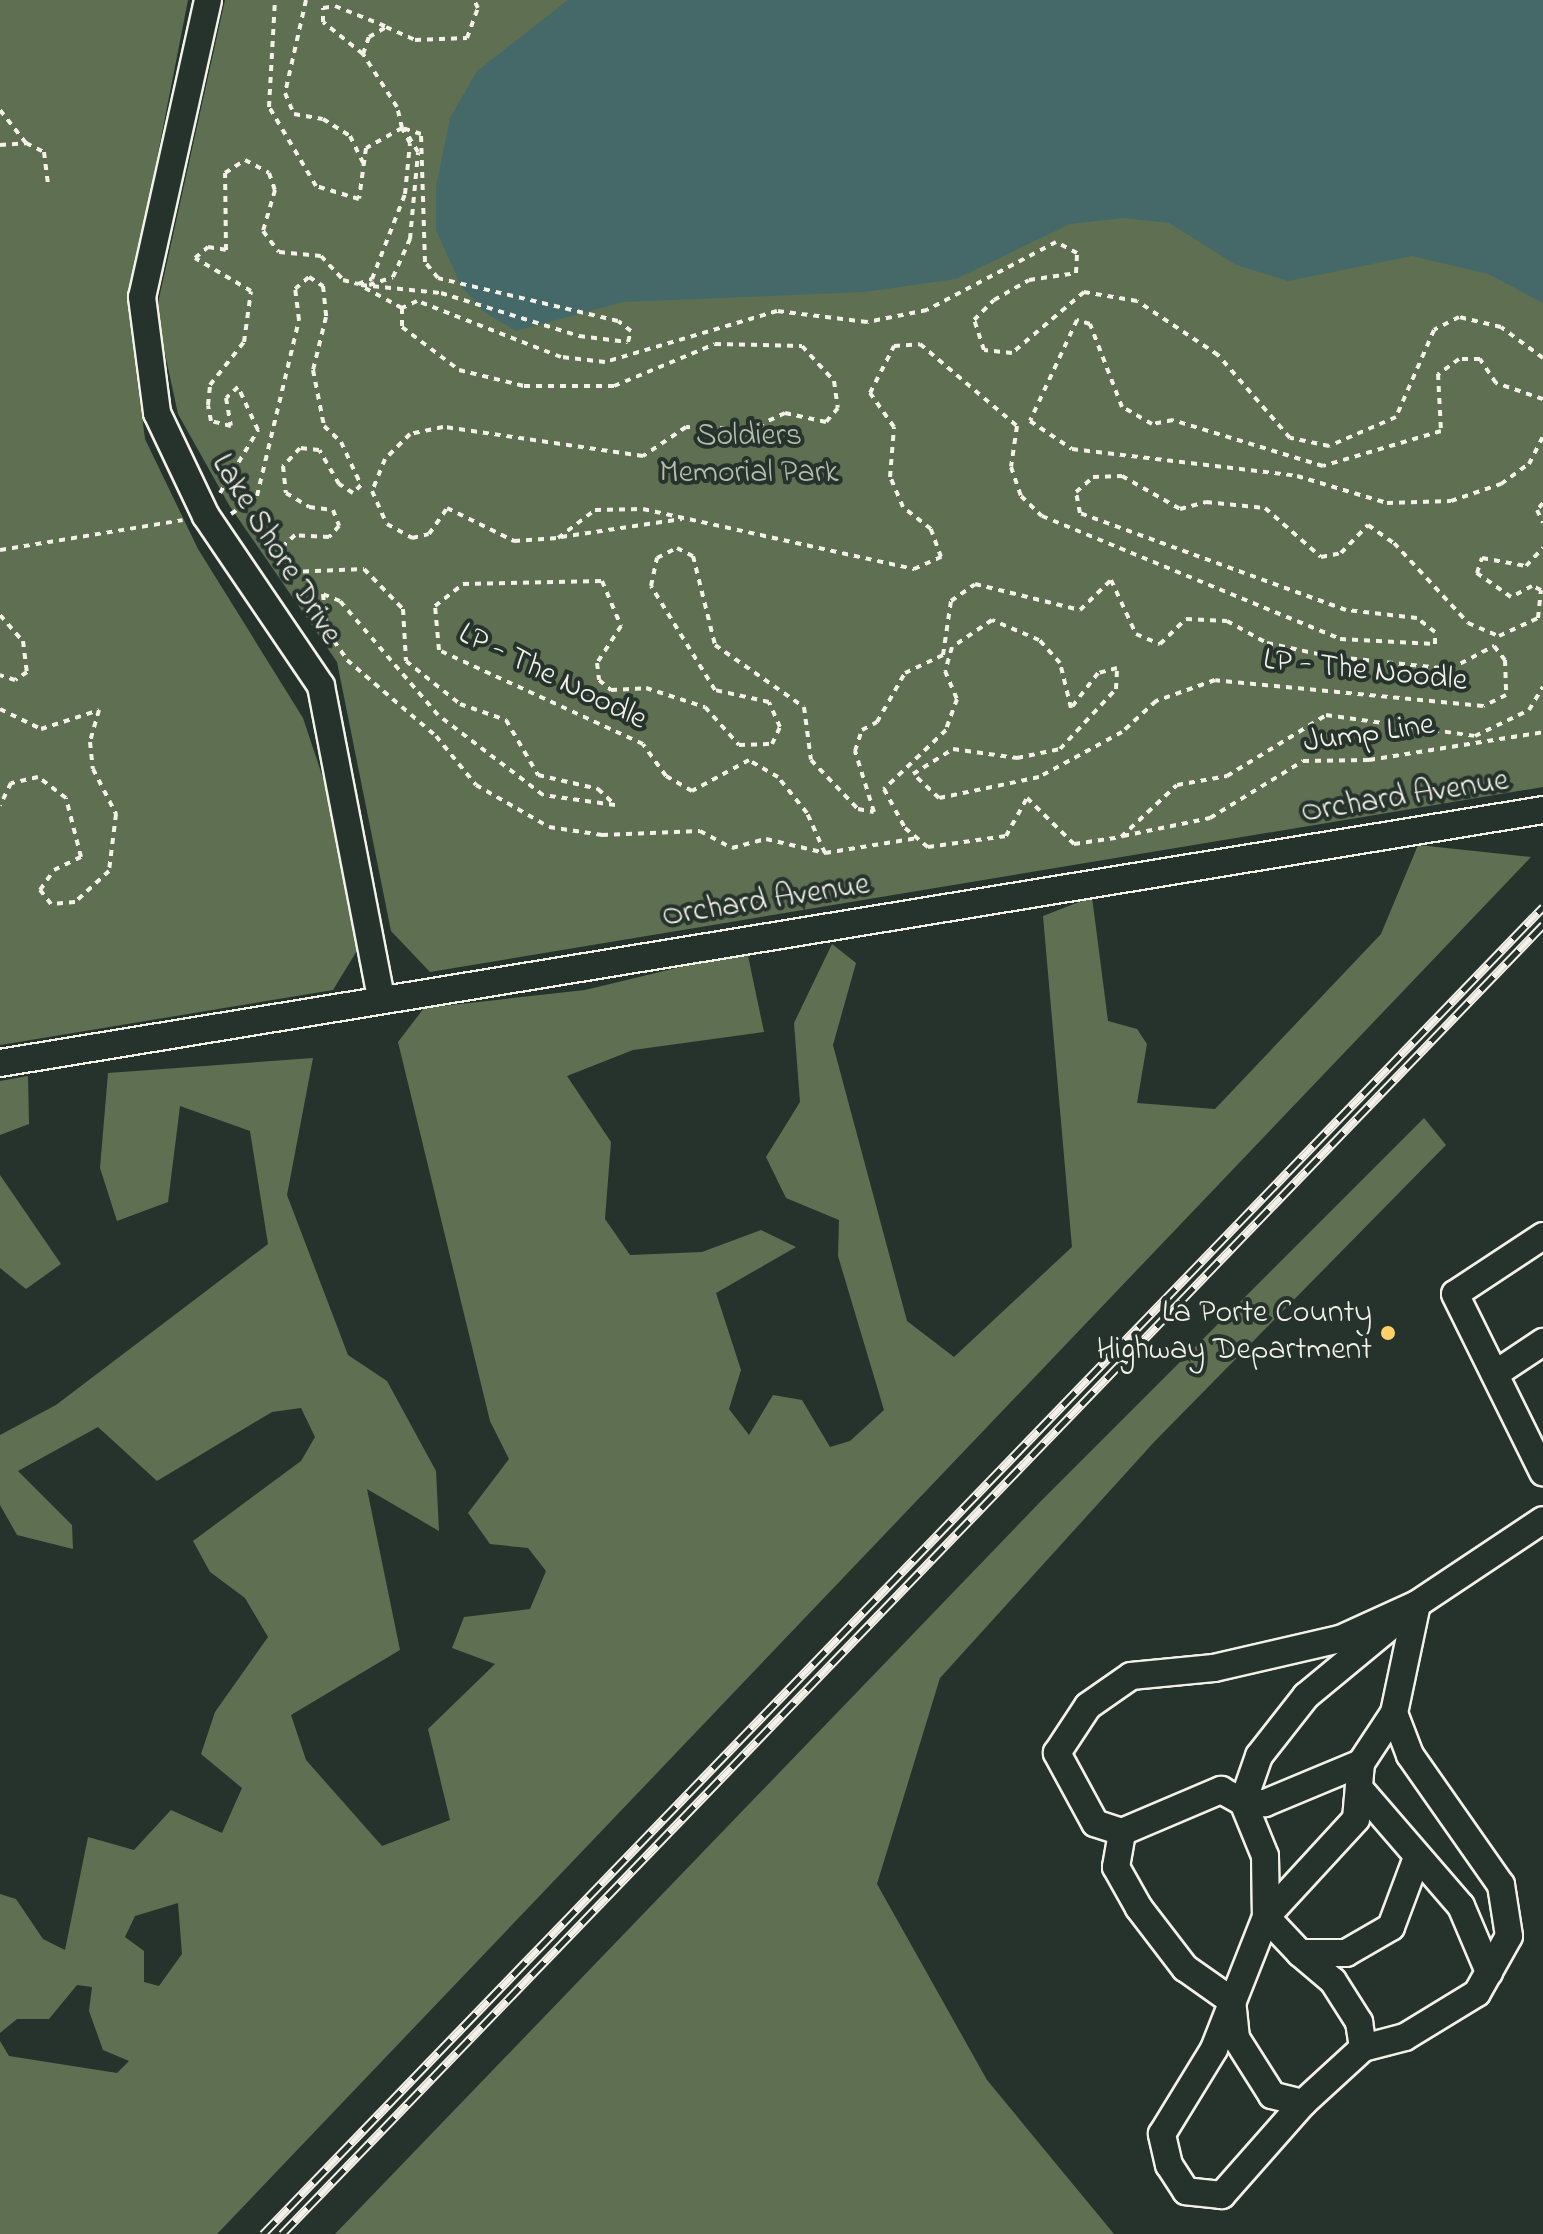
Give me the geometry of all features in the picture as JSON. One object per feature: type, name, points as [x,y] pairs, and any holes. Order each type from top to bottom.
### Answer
[{"type":"street","name":"Lake Shore Drive","points":[[208,0],[142,297],[157,413],[206,516],[321,686],[381,998]]},
{"type":"street","name":"Orchard Avenue","points":[[0,1063],[381,998],[1543,810]]},
{"type":"street","points":[[1543,1236],[1455,1294],[1543,1472]]},
{"type":"street","points":[[1495,1374],[1543,1342]]},
{"type":"street","points":[[1363,2048],[1359,2022],[1333,1981],[1300,1953],[1266,1917],[1265,1856],[1243,1802],[1259,1756],[1306,1696],[1417,1604],[1543,1520]]},
{"type":"street","points":[[1394,1713],[1410,1755],[1501,1885],[1509,1936],[1477,1993],[1405,2037],[1363,2048],[1303,2103],[1222,2195],[1186,2191],[1162,2134],[1214,2049],[1266,1917],[1356,1819],[1360,1776],[1394,1713],[1417,1604]]},
{"type":"street","points":[[1360,1776],[1265,1803],[1243,1802],[1221,1790],[1122,1832],[1095,1823],[1057,1753],[1088,1706],[1131,1676],[1214,1668],[1340,1639],[1417,1604]]},
{"type":"street","points":[[1360,1776],[1416,1860],[1461,1906],[1489,1972]]},
{"type":"street","points":[[1122,1832],[1116,1867],[1139,1908],[1185,1968],[1232,2001],[1236,2038],[1251,2068],[1272,2095],[1303,2103]]},
{"type":"street","points":[[1300,1953],[1346,1953],[1391,1927],[1416,1860]]},
{"type":"path","points":[[275,0],[269,107],[287,142],[316,186],[337,196],[359,199],[366,182],[363,163],[350,136],[323,119],[294,114],[285,93],[306,0]]},
{"type":"path","points":[[358,284],[372,279],[405,194],[410,143],[402,128],[397,107],[363,54],[323,22],[323,8],[335,6],[415,40],[459,40],[478,8],[474,0]]},
{"type":"path","points":[[363,54],[369,37],[386,27]]},
{"type":"path","points":[[0,110],[26,143],[44,152],[48,184]]},
{"type":"path","points":[[358,284],[393,277],[410,239],[418,152],[402,128]]},
{"type":"path","points":[[0,550],[206,516],[258,430],[238,387],[226,398],[231,426],[211,421],[208,405],[210,385],[244,342],[251,291],[195,258],[208,247],[226,250],[225,173],[245,160],[269,173],[275,190],[263,231],[279,252],[321,256],[343,280],[358,284],[441,293],[579,336],[628,342],[631,331],[618,321],[438,278],[425,262],[421,134],[402,128],[378,138],[363,163]]},
{"type":"path","points":[[0,145],[26,143]]},
{"type":"path","points":[[402,308],[417,301],[441,306],[561,357],[605,362],[777,311],[867,322],[927,310],[1056,242],[1077,253],[1076,273],[1029,280],[994,300],[974,320],[984,350],[1012,353],[1084,292],[1137,301],[1218,355],[1290,438],[1329,446],[1396,417],[1434,330],[1459,317],[1501,327],[1543,358]]},
{"type":"path","name":"LP - The Noodle","points":[[206,516],[239,513],[257,496],[299,320],[295,289],[309,277],[323,286],[326,317],[313,370],[324,426],[341,442],[361,485],[353,493],[339,484],[319,450],[300,448],[283,466],[286,493],[309,507],[333,510],[339,526],[329,537],[295,535],[279,550],[291,572],[364,569],[403,609],[406,661],[460,704],[506,720],[538,775],[598,789],[615,805],[543,795],[438,715],[340,601],[323,594],[327,631],[347,660],[436,736],[476,785],[549,827],[602,835],[700,831],[732,848],[766,839],[825,853]]},
{"type":"path","points":[[358,284],[402,308]]},
{"type":"path","points":[[402,308],[402,327],[420,346],[459,370],[524,386],[614,386],[715,344],[802,346],[834,381],[838,408],[826,422],[785,413],[750,429],[686,427],[643,456],[443,427],[410,434],[385,459],[372,491],[387,524],[412,538],[429,534],[447,508],[514,541],[558,538],[688,518]]},
{"type":"path","points":[[1543,399],[1496,383],[1480,359],[1459,359],[1438,374],[1441,431],[1323,466],[1173,420],[1152,424],[1122,407],[1090,324],[1077,320],[1030,421],[1072,449],[1297,476],[1387,503],[1451,501],[1501,484],[1529,464],[1543,437]]},
{"type":"path","name":"LP - The Noodle","points":[[558,538],[595,510],[688,518],[914,569],[941,557],[931,529],[903,507],[890,477],[894,427],[870,393],[894,346],[920,344],[1017,426],[1011,467],[1021,496],[1042,516],[1340,639],[1435,644],[1435,632],[1417,618],[1346,610],[1080,513],[1076,492],[1093,477],[1122,476],[1180,509],[1206,502],[1265,508],[1321,557],[1341,553],[1368,525],[1394,543],[1468,623],[1499,636],[1538,618],[1541,590],[1532,586],[1511,597],[1477,573],[1482,558],[1526,566],[1543,548]]},
{"type":"path","points":[[1543,503],[1543,523]]},
{"type":"path","name":"LP - The Noodle","points":[[825,853],[807,813],[778,777],[749,760],[692,791],[666,776],[643,744],[439,650],[435,606],[463,584],[602,581],[621,626],[597,663],[599,680],[611,690],[646,688],[705,707],[739,745],[772,744],[780,727],[769,702],[715,690],[651,586],[657,558],[677,548],[693,556],[715,645],[804,707],[811,760],[858,809],[874,812],[855,751],[862,730],[877,722],[905,673],[943,655],[951,601],[975,584],[1080,610],[1111,580],[1136,634],[1160,644],[1186,619],[1227,621],[1267,643],[1327,656],[1450,669],[1494,646],[1505,660],[1506,695],[1483,706],[1215,680],[1156,701],[1122,732],[1039,777],[939,798],[913,774],[953,749],[1017,758],[1060,749],[1116,689],[1117,668],[1098,673],[1071,708],[1060,663],[1039,640],[992,620],[952,647],[945,671],[957,699],[946,730],[884,789],[918,838]]},
{"type":"path","points":[[0,615],[23,641],[27,672],[15,680],[0,675]]},
{"type":"path","name":"LP - The Noodle","points":[[1121,837],[1177,785],[1227,776],[1326,715],[1475,736],[1529,710],[1543,687]]},
{"type":"path","points":[[0,709],[41,729],[99,710],[90,742],[93,769],[116,814],[109,871],[75,902],[51,904],[40,890],[54,870],[81,857],[66,798],[38,777],[11,783],[0,806]]},
{"type":"path","name":"Jump Line","points":[[1121,837],[1210,818],[1303,761],[1369,760],[1543,732]]},
{"type":"path","points":[[825,853],[918,838],[928,847],[1006,836],[1027,798],[1074,844],[1121,837]]},
{"type":"green space","points":[[0,0],[188,0],[128,307],[145,439],[198,549],[303,718],[345,844],[358,949],[333,990],[0,1045]]},
{"type":"green space","name":"Soldiers Memorial Park","points":[[225,0],[1543,0],[1543,787],[430,972],[391,931],[337,662],[229,505],[178,414],[156,312]]},
{"type":"green space","points":[[1418,845],[1531,857],[217,2234],[0,2234],[0,2041],[9,2056],[117,2073],[129,2061],[103,2050],[89,2011],[92,1987],[77,1985],[49,2019],[17,2019],[0,2033],[0,1894],[16,1899],[43,1939],[65,1950],[88,1837],[134,1850],[171,1810],[222,1833],[242,1788],[201,1754],[215,1712],[268,1637],[245,1598],[210,1572],[193,1541],[301,1461],[315,1437],[301,1408],[272,1412],[157,1481],[98,1427],[18,1471],[72,1525],[73,1549],[17,1535],[0,1505],[0,1435],[56,1405],[268,1244],[250,1131],[180,1106],[168,1202],[117,1221],[100,1168],[108,1073],[313,1058],[287,1195],[348,1355],[387,1381],[436,1471],[439,1531],[367,1489],[400,1650],[291,1715],[306,1760],[382,1846],[450,1820],[428,1729],[495,1664],[452,1648],[464,1617],[530,1609],[546,1571],[528,1548],[490,1544],[468,1513],[509,1459],[490,1421],[398,1042],[424,1008],[585,990],[747,951],[764,1032],[633,1050],[567,1076],[611,1142],[605,1219],[630,1255],[702,1252],[761,1230],[796,1247],[716,1293],[741,1370],[729,1409],[749,1435],[773,1395],[802,1400],[830,1447],[850,1441],[884,1410],[838,1256],[839,1220],[786,1198],[766,1157],[800,1102],[794,1023],[832,944],[856,963],[833,1045],[907,1321],[954,1357],[1072,1247],[1043,916],[1092,897],[1108,1021],[1137,1029],[1147,1044],[1137,1103],[1215,1109],[1381,934]],"holes":[[[178,1903],[182,1954],[159,1986],[144,1982],[144,1951],[125,1937],[135,1916]]]},
{"type":"green space","points":[[28,1076],[29,1124],[0,1135],[0,1081]]},
{"type":"green space","points":[[1424,1118],[1446,1145],[1155,1441],[940,1678],[877,1884],[987,2080],[1114,2234],[335,2234],[1042,1500]]},
{"type":"green space","points":[[0,1175],[61,1264],[26,1289],[0,1268]]},
{"type":"water","points":[[568,0],[1543,0],[1543,303],[1488,274],[1412,256],[1288,281],[1236,265],[1169,223],[1123,218],[1070,224],[956,279],[865,292],[623,302],[516,331],[484,312],[461,286],[436,230],[436,187],[450,118],[477,71]]},
{"type":"railway","points":[[263,2234],[1543,907]]},
{"type":"railway","points":[[282,2234],[1543,925]]},
{"type":"place","name":"La Porte County Highway Department","points":[[1388,1333]]}]
